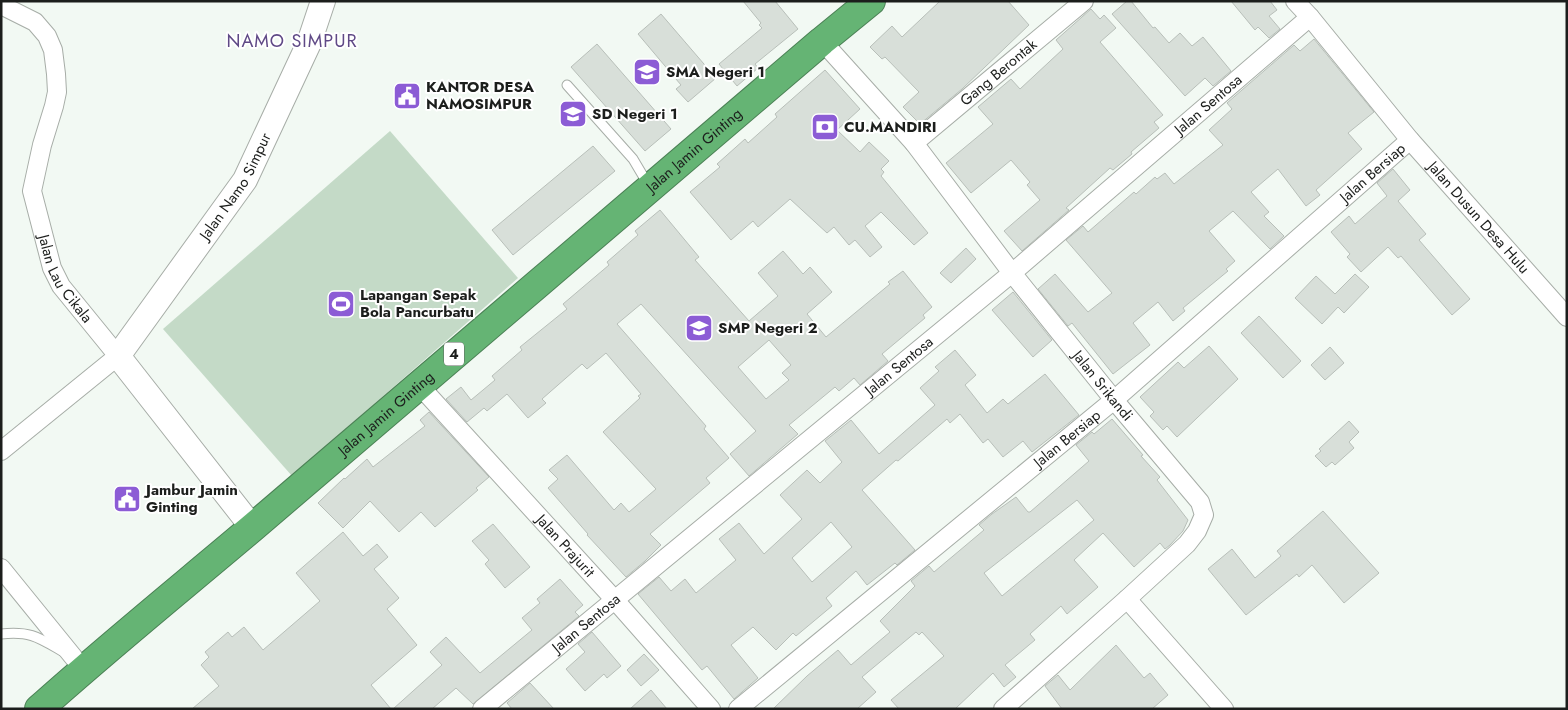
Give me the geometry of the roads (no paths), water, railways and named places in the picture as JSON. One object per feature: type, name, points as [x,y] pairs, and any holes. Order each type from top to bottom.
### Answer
[{"type":"highway","name":"Jalan Jamin Ginting","points":[[39,709],[80,664],[252,528],[418,384],[871,1]]},
{"type":"street","name":"Jalan Namo Simpur","points":[[118,356],[245,180],[309,43],[323,1]]},
{"type":"street","name":"Gang Berontak","points":[[914,143],[1084,1]]},
{"type":"street","name":"Jalan Dusun Desa Hulu","points":[[1295,1],[1410,140],[1567,317]]},
{"type":"street","name":"Jalan Lau Cikala","points":[[1,5],[35,22],[47,36],[53,50],[56,74],[54,106],[39,154],[32,191],[52,268],[61,286],[252,528]]},
{"type":"street","name":"Jalan Sentosa","points":[[482,709],[1012,273],[1310,17]]},
{"type":"street","name":"Jalan Srikandi","points":[[822,41],[914,143],[1012,273],[1114,400],[1200,502],[1204,515],[1197,531],[1187,544],[1015,705]]},
{"type":"street","name":"Jalan Bersiap","points":[[738,709],[1114,400],[1410,140]]},
{"type":"street","points":[[1,450],[118,356]]},
{"type":"street","name":"Jalan Prajurit","points":[[418,384],[614,599],[711,709]]},
{"type":"street","points":[[1,568],[80,664]]},
{"type":"street","points":[[1128,599],[1224,709]]},
{"type":"lane","points":[[567,86],[633,159],[650,188]]},
{"type":"lane","points":[[1,634],[36,636],[80,664]]},
{"type":"place","name":"SMA Negeri 1","points":[[647,72]]},
{"type":"place","name":"KANTOR DESA NAMOSIMPUR","points":[[407,96]]},
{"type":"place","name":"SD Negeri 1","points":[[573,114]]},
{"type":"place","name":"CU.MANDIRI","points":[[825,127]]},
{"type":"place","name":"Lapangan Sepak Bola Pancurbatu","points":[[341,304]]},
{"type":"place","name":"SMP Negeri 2","points":[[699,328]]},
{"type":"place","name":"Jambur Jamin Ginting","points":[[127,499]]},
{"type":"district","name":"NAMO SIMPUR","points":[[292,41]]}]
